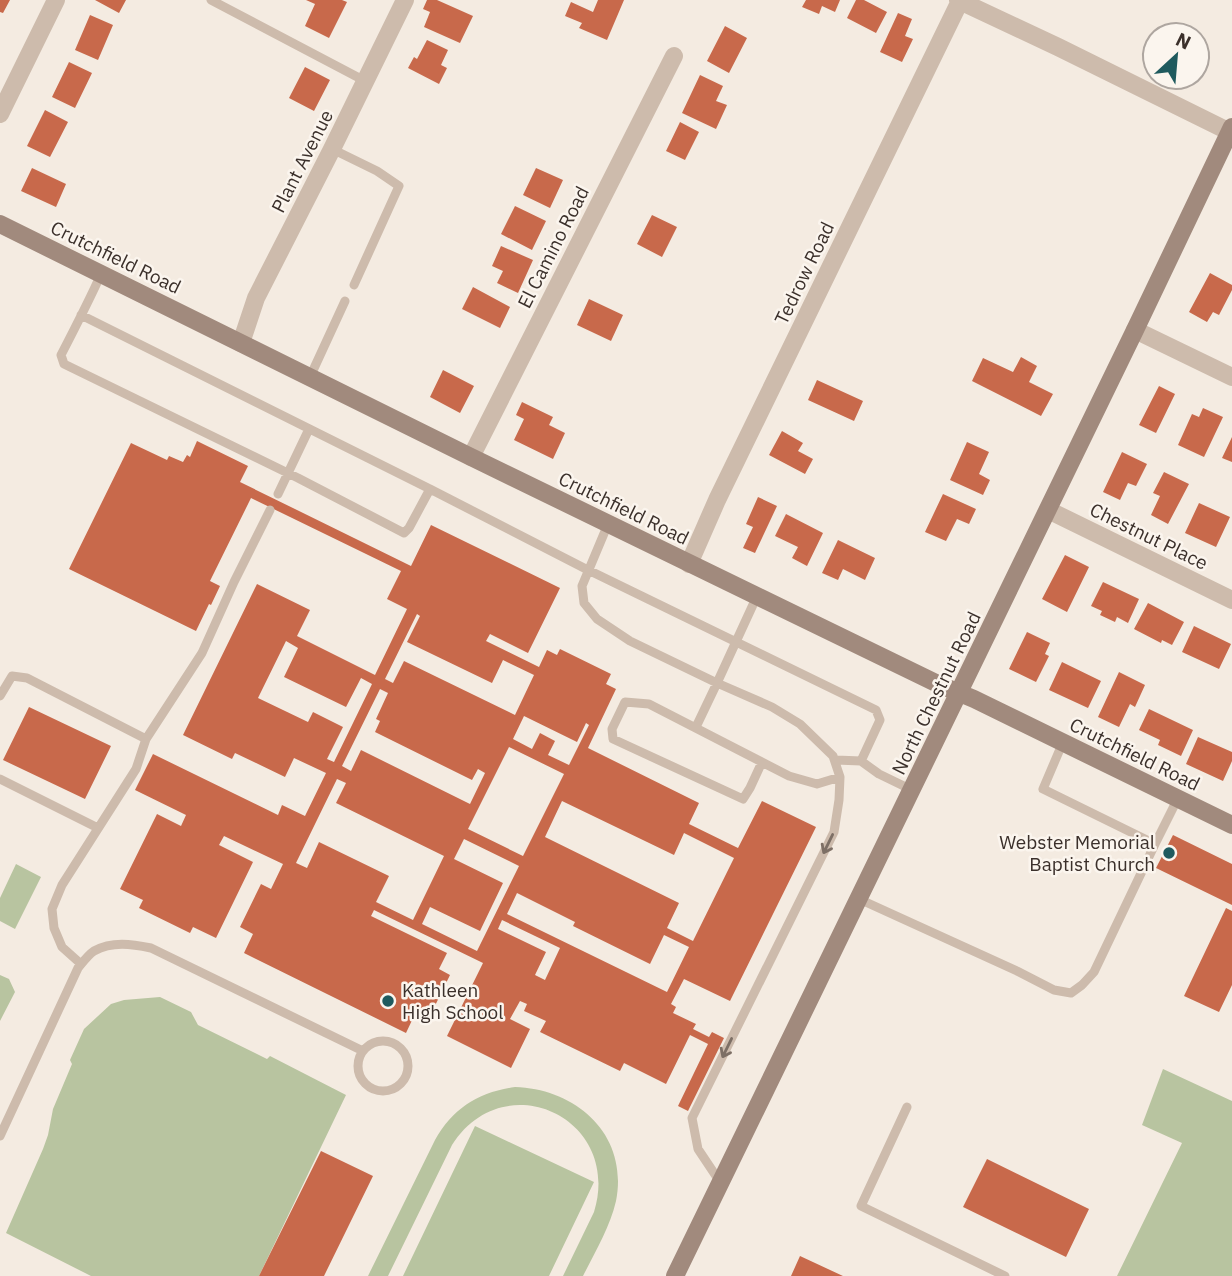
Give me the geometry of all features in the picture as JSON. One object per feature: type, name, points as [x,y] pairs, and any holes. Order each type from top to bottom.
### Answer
[{"type":"street","points":[[0,114],[56,0]]},
{"type":"street","name":"Plant Avenue","points":[[241,343],[256,298],[405,0]]},
{"type":"street","points":[[959,0],[1231,129]]},
{"type":"street","name":"Tedrow Road","points":[[689,564],[717,500],[959,0]]},
{"type":"street","name":"El Camino Road","points":[[471,457],[674,56]]},
{"type":"street","name":"North Chestnut Road","points":[[675,1276],[1231,129]]},
{"type":"street","name":"Crutchfield Road","points":[[0,224],[689,564],[1232,825]]},
{"type":"street","points":[[1135,330],[1232,377]]},
{"type":"street","name":"Chestnut Place","points":[[1048,510],[1232,600]]},
{"type":"lane","points":[[211,0],[365,81]]},
{"type":"lane","points":[[332,149],[377,171],[400,186],[354,285]]},
{"type":"lane","points":[[101,274],[61,355],[64,364],[404,533],[430,489]]},
{"type":"lane","points":[[310,377],[345,301]]},
{"type":"lane","points":[[81,315],[588,570],[876,710],[880,720],[862,761]]},
{"type":"lane","points":[[278,494],[309,429]]},
{"type":"lane","points":[[81,964],[62,947],[54,928],[52,909],[62,886],[136,769],[146,739],[202,653],[270,510]]},
{"type":"lane","points":[[608,524],[582,586],[584,603],[597,620],[630,641],[772,707],[800,724],[833,756],[840,777],[834,832],[692,1118],[698,1149],[721,1183]]},
{"type":"lane","points":[[696,727],[757,596]]},
{"type":"lane","points":[[0,696],[12,676],[27,678],[146,739]]},
{"type":"lane","points":[[762,762],[743,799],[613,740],[612,729],[625,702],[649,704],[696,727],[789,776],[817,784],[840,777]]},
{"type":"lane","points":[[1063,742],[1043,789],[1155,844]]},
{"type":"lane","points":[[835,761],[862,761],[879,774],[912,790]]},
{"type":"lane","points":[[0,779],[98,828]]},
{"type":"lane","points":[[859,899],[1054,990],[1071,993],[1094,972],[1178,798]]},
{"type":"lane","points":[[0,1136],[78,968],[93,952],[112,945],[131,944],[151,948],[363,1051]]},
{"type":"lane","points":[[382,1040],[397,1044],[408,1057],[408,1074],[404,1081],[390,1091],[374,1090],[367,1085],[358,1071],[358,1062],[363,1051],[373,1042],[382,1040]]},
{"type":"lane","points":[[907,1107],[861,1206],[1005,1276]]},
{"type":"green space","points":[[16,864],[41,877],[15,929],[0,921],[0,898]]},
{"type":"green space","points":[[0,975],[9,979],[15,992],[0,1021]]},
{"type":"green space","points":[[160,997],[191,1012],[198,1025],[267,1059],[270,1056],[346,1095],[259,1276],[91,1276],[6,1233],[43,1149],[53,1109],[84,1029],[111,1004],[124,1000]]},
{"type":"green space","points":[[1163,1069],[1232,1101],[1232,1276],[1117,1276],[1182,1143],[1142,1125]]},
{"type":"green space","points":[[515,1087],[559,1096],[578,1107],[594,1120],[606,1136],[614,1156],[618,1177],[616,1201],[606,1230],[583,1276],[563,1276],[594,1212],[598,1179],[591,1150],[576,1128],[553,1112],[527,1105],[500,1108],[474,1120],[452,1145],[388,1276],[368,1276],[442,1129],[468,1103],[490,1093]]},
{"type":"green space","points":[[475,1126],[594,1182],[549,1276],[403,1276]]},
{"type":"building","points":[[0,0],[10,0],[3,13],[0,12]]},
{"type":"building","points":[[95,0],[126,0],[119,13]]},
{"type":"building","points":[[306,0],[347,2],[329,38],[305,26],[315,4]]},
{"type":"building","points":[[427,0],[437,0],[473,16],[460,43],[424,27],[430,12],[423,9]]},
{"type":"building","points":[[598,0],[624,0],[607,40],[579,28],[582,23],[565,16],[571,2],[593,12]]},
{"type":"building","points":[[806,0],[840,0],[835,12],[822,6],[819,14],[802,7]]},
{"type":"building","points":[[856,0],[864,0],[887,12],[876,33],[847,18]]},
{"type":"building","points":[[898,13],[912,19],[905,36],[913,39],[902,62],[880,52]]},
{"type":"building","points":[[90,15],[113,25],[98,60],[75,50]]},
{"type":"building","points":[[725,26],[747,38],[729,73],[707,61]]},
{"type":"building","points":[[427,40],[448,50],[441,65],[447,68],[439,84],[408,68],[414,57],[417,59]]},
{"type":"building","points":[[69,62],[92,73],[75,108],[52,97]]},
{"type":"building","points":[[305,67],[330,80],[314,111],[289,98]]},
{"type":"building","points":[[700,75],[723,86],[716,101],[727,105],[716,129],[682,113]]},
{"type":"building","points":[[45,110],[68,122],[50,157],[27,146]]},
{"type":"building","points":[[680,122],[699,132],[685,160],[666,151]]},
{"type":"building","points":[[32,168],[66,184],[56,207],[21,191]]},
{"type":"building","points":[[536,168],[563,180],[550,208],[523,195]]},
{"type":"building","points":[[515,206],[546,221],[532,250],[501,234]]},
{"type":"building","points":[[652,215],[677,227],[662,257],[637,244]]},
{"type":"building","points":[[501,246],[533,260],[518,293],[497,283],[503,271],[492,266]]},
{"type":"building","points":[[1210,273],[1232,285],[1232,290],[1219,315],[1213,312],[1207,322],[1189,312]]},
{"type":"building","points":[[473,287],[510,307],[500,328],[462,309]]},
{"type":"building","points":[[589,299],[623,315],[611,341],[577,325]]},
{"type":"building","points":[[1021,357],[1037,366],[1029,382],[1053,394],[1041,416],[972,381],[983,358],[1013,372]]},
{"type":"building","points":[[443,370],[474,386],[460,413],[430,397]]},
{"type":"building","points":[[817,380],[863,401],[854,421],[808,400]]},
{"type":"building","points":[[1159,386],[1175,394],[1156,433],[1139,425]]},
{"type":"building","points":[[522,402],[553,417],[549,425],[565,433],[553,459],[514,440],[524,419],[516,415]]},
{"type":"building","points":[[1203,408],[1223,417],[1204,457],[1178,445],[1192,414],[1199,417]]},
{"type":"building","points":[[782,431],[803,443],[798,451],[813,459],[805,474],[769,455]]},
{"type":"building","points":[[1232,437],[1232,462],[1222,458]]},
{"type":"building","points":[[197,441],[248,466],[240,482],[411,566],[431,525],[560,588],[528,653],[490,634],[486,641],[539,667],[547,650],[557,655],[560,649],[611,674],[606,684],[616,689],[588,748],[699,803],[689,824],[738,848],[762,801],[816,827],[730,1001],[684,979],[671,1004],[676,1007],[673,1013],[696,1024],[693,1029],[709,1037],[712,1032],[724,1038],[688,1111],[678,1106],[708,1044],[690,1035],[666,1084],[624,1063],[620,1071],[540,1032],[546,1021],[524,1011],[527,1004],[520,1001],[510,1019],[530,1029],[511,1068],[447,1036],[483,963],[374,910],[371,916],[447,953],[439,969],[450,975],[428,1020],[415,1014],[406,1033],[244,953],[253,934],[240,927],[261,884],[271,889],[283,864],[224,836],[219,845],[253,862],[216,938],[193,927],[190,933],[139,908],[143,900],[120,889],[157,814],[181,826],[186,815],[135,790],[153,754],[278,815],[282,805],[305,816],[326,773],[294,758],[285,777],[235,753],[232,759],[183,735],[257,584],[310,610],[297,636],[375,675],[407,609],[387,599],[401,571],[251,498],[210,581],[220,586],[196,631],[69,569],[131,443],[167,460],[169,456],[183,462],[187,455],[190,457]],"holes":[[[417,614],[420,616],[407,642],[492,683],[503,660],[534,675],[515,715],[404,661],[393,683],[385,679]],[[286,641],[298,648],[284,677],[346,707],[361,678],[372,684],[334,762],[327,759],[343,727],[313,712],[308,722],[258,698]],[[380,689],[388,693],[376,719],[380,721],[375,732],[472,780],[478,769],[485,773],[470,804],[361,750],[351,771],[342,766]],[[524,716],[577,742],[586,723],[589,725],[569,765],[548,755],[555,741],[540,733],[532,749],[513,739]],[[509,747],[564,774],[523,856],[468,829]],[[337,779],[346,783],[336,803],[444,856],[413,920],[376,902],[389,876],[319,842],[307,868],[296,863]],[[562,801],[674,855],[684,833],[734,858],[693,941],[667,928],[679,903],[545,837]],[[464,839],[519,866],[477,951],[422,924],[430,907],[480,931],[503,883],[454,859]],[[517,893],[575,922],[573,926],[650,964],[664,935],[689,947],[667,992],[507,914]],[[502,920],[560,948],[545,980],[535,975],[546,952],[498,929]]]},
{"type":"building","points":[[967,442],[989,452],[979,474],[990,480],[983,495],[950,480]]},
{"type":"building","points":[[1122,452],[1147,464],[1136,486],[1128,483],[1120,500],[1103,492]]},
{"type":"building","points":[[1164,472],[1189,484],[1168,524],[1151,515],[1160,496],[1153,493]]},
{"type":"building","points":[[943,494],[976,509],[969,524],[957,519],[946,541],[925,532]]},
{"type":"building","points":[[758,497],[777,506],[755,553],[743,548],[753,527],[746,524]]},
{"type":"building","points":[[1199,503],[1230,517],[1216,547],[1185,533]]},
{"type":"building","points":[[786,514],[823,533],[807,566],[792,558],[798,547],[775,536]]},
{"type":"building","points":[[838,540],[875,558],[865,580],[843,569],[838,580],[822,573]]},
{"type":"building","points":[[1065,555],[1089,567],[1067,612],[1042,599]]},
{"type":"building","points":[[1103,582],[1139,599],[1128,623],[1117,617],[1115,622],[1100,615],[1102,611],[1091,606]]},
{"type":"building","points":[[1148,603],[1184,622],[1172,645],[1162,640],[1161,643],[1134,629]]},
{"type":"building","points":[[1194,626],[1231,644],[1219,669],[1182,652]]},
{"type":"building","points":[[1027,632],[1050,643],[1045,654],[1049,656],[1036,682],[1009,669]]},
{"type":"building","points":[[1062,662],[1101,681],[1088,708],[1049,690]]},
{"type":"building","points":[[1119,672],[1145,685],[1135,707],[1130,704],[1119,727],[1098,717]]},
{"type":"building","points":[[29,707],[111,746],[85,799],[3,760]]},
{"type":"building","points":[[1149,709],[1193,730],[1181,756],[1158,745],[1160,740],[1139,730]]},
{"type":"building","points":[[1198,737],[1232,752],[1232,761],[1223,781],[1186,764]]},
{"type":"building","points":[[1173,835],[1232,864],[1232,905],[1156,868]]},
{"type":"building","points":[[1226,908],[1232,911],[1232,985],[1219,1012],[1184,996]]},
{"type":"building","points":[[321,1151],[373,1176],[324,1276],[259,1276]]},
{"type":"building","points":[[987,1159],[1089,1209],[1066,1257],[963,1207]]},
{"type":"building","points":[[800,1256],[843,1276],[791,1276]]},
{"type":"place","name":"Webster Memorial Baptist Church","points":[[1169,853]]},
{"type":"place","name":"Kathleen High School","points":[[388,1001]]}]
